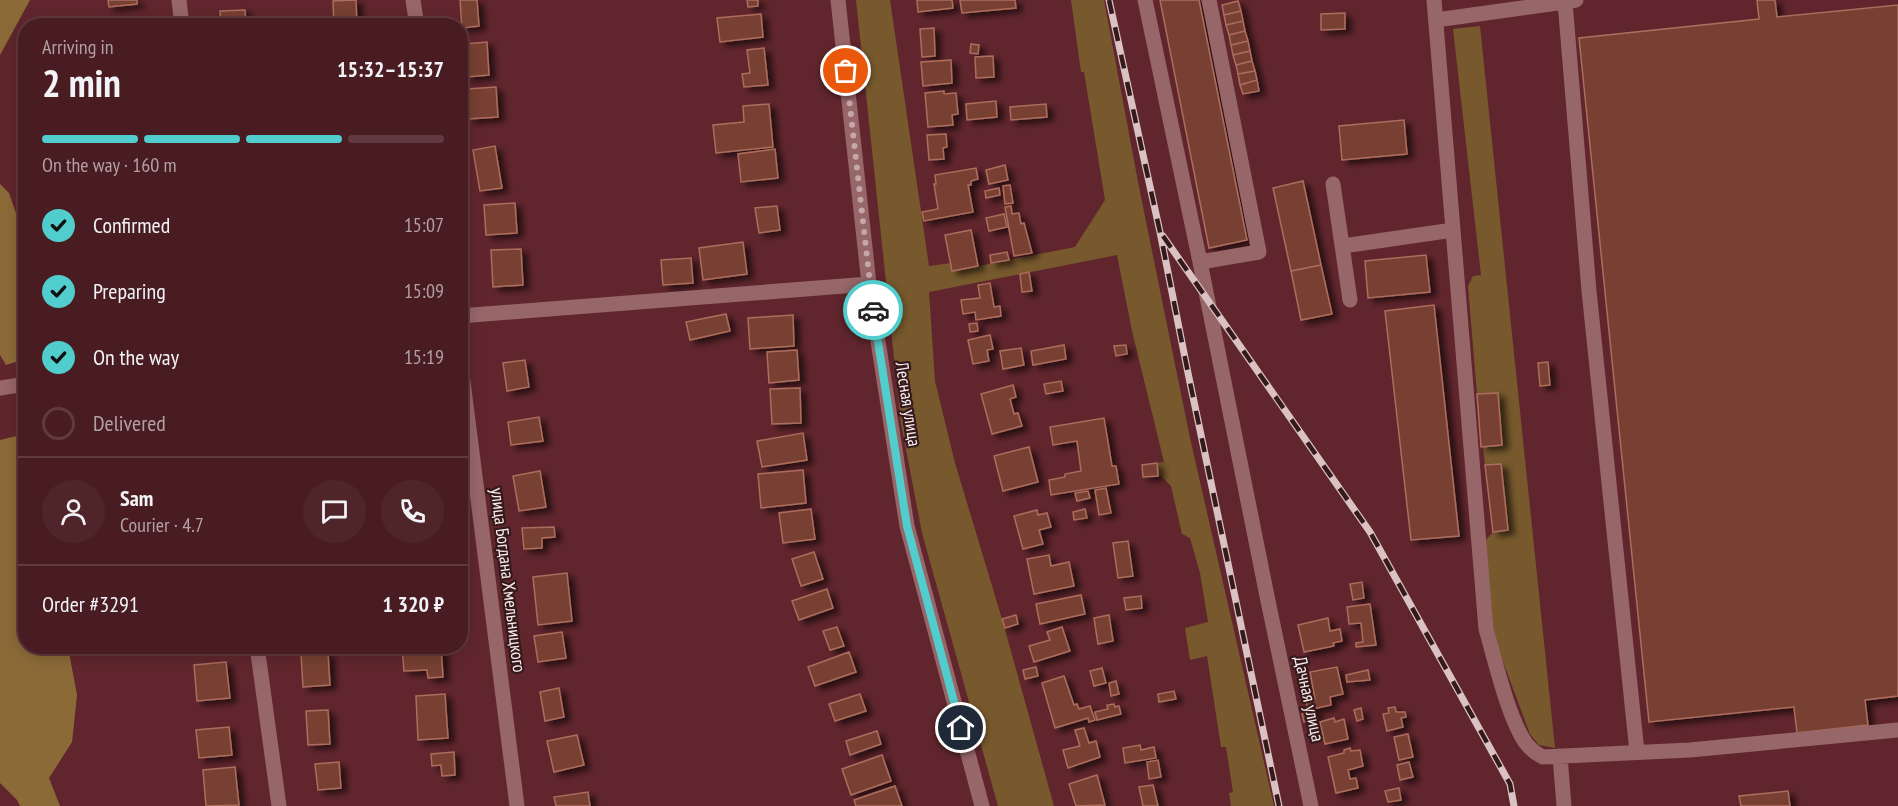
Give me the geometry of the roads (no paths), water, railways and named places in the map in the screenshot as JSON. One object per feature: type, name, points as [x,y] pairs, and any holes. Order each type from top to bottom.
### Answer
[{"type":"street","points":[[179,0],[181,18]]},
{"type":"street","points":[[413,0],[416,18]]},
{"type":"street","name":"Лесная улица","points":[[838,0],[869,284],[907,526],[982,806]]},
{"type":"street","name":"Дачная улица","points":[[1145,0],[1311,806]]},
{"type":"street","points":[[1200,262],[1259,252],[1209,0]]},
{"type":"street","points":[[1434,0],[1486,629],[1511,711],[1525,743],[1533,752],[1543,757],[1690,750],[1898,730]]},
{"type":"street","points":[[1436,20],[1571,1],[1589,291],[1637,752]]},
{"type":"street","points":[[1334,184],[1350,300]]},
{"type":"street","points":[[1343,246],[1453,230]]},
{"type":"street","points":[[468,315],[869,284]]},
{"type":"street","points":[[0,388],[18,385]]},
{"type":"street","name":"улица Богдана Хмельницкого","points":[[468,421],[517,806]]},
{"type":"street","points":[[259,654],[279,806]]},
{"type":"street","points":[[1560,756],[1564,806]]},
{"type":"railway","points":[[1109,0],[1160,232],[1279,806]]},
{"type":"railway","points":[[1163,236],[1370,532],[1510,784],[1514,806]]}]
